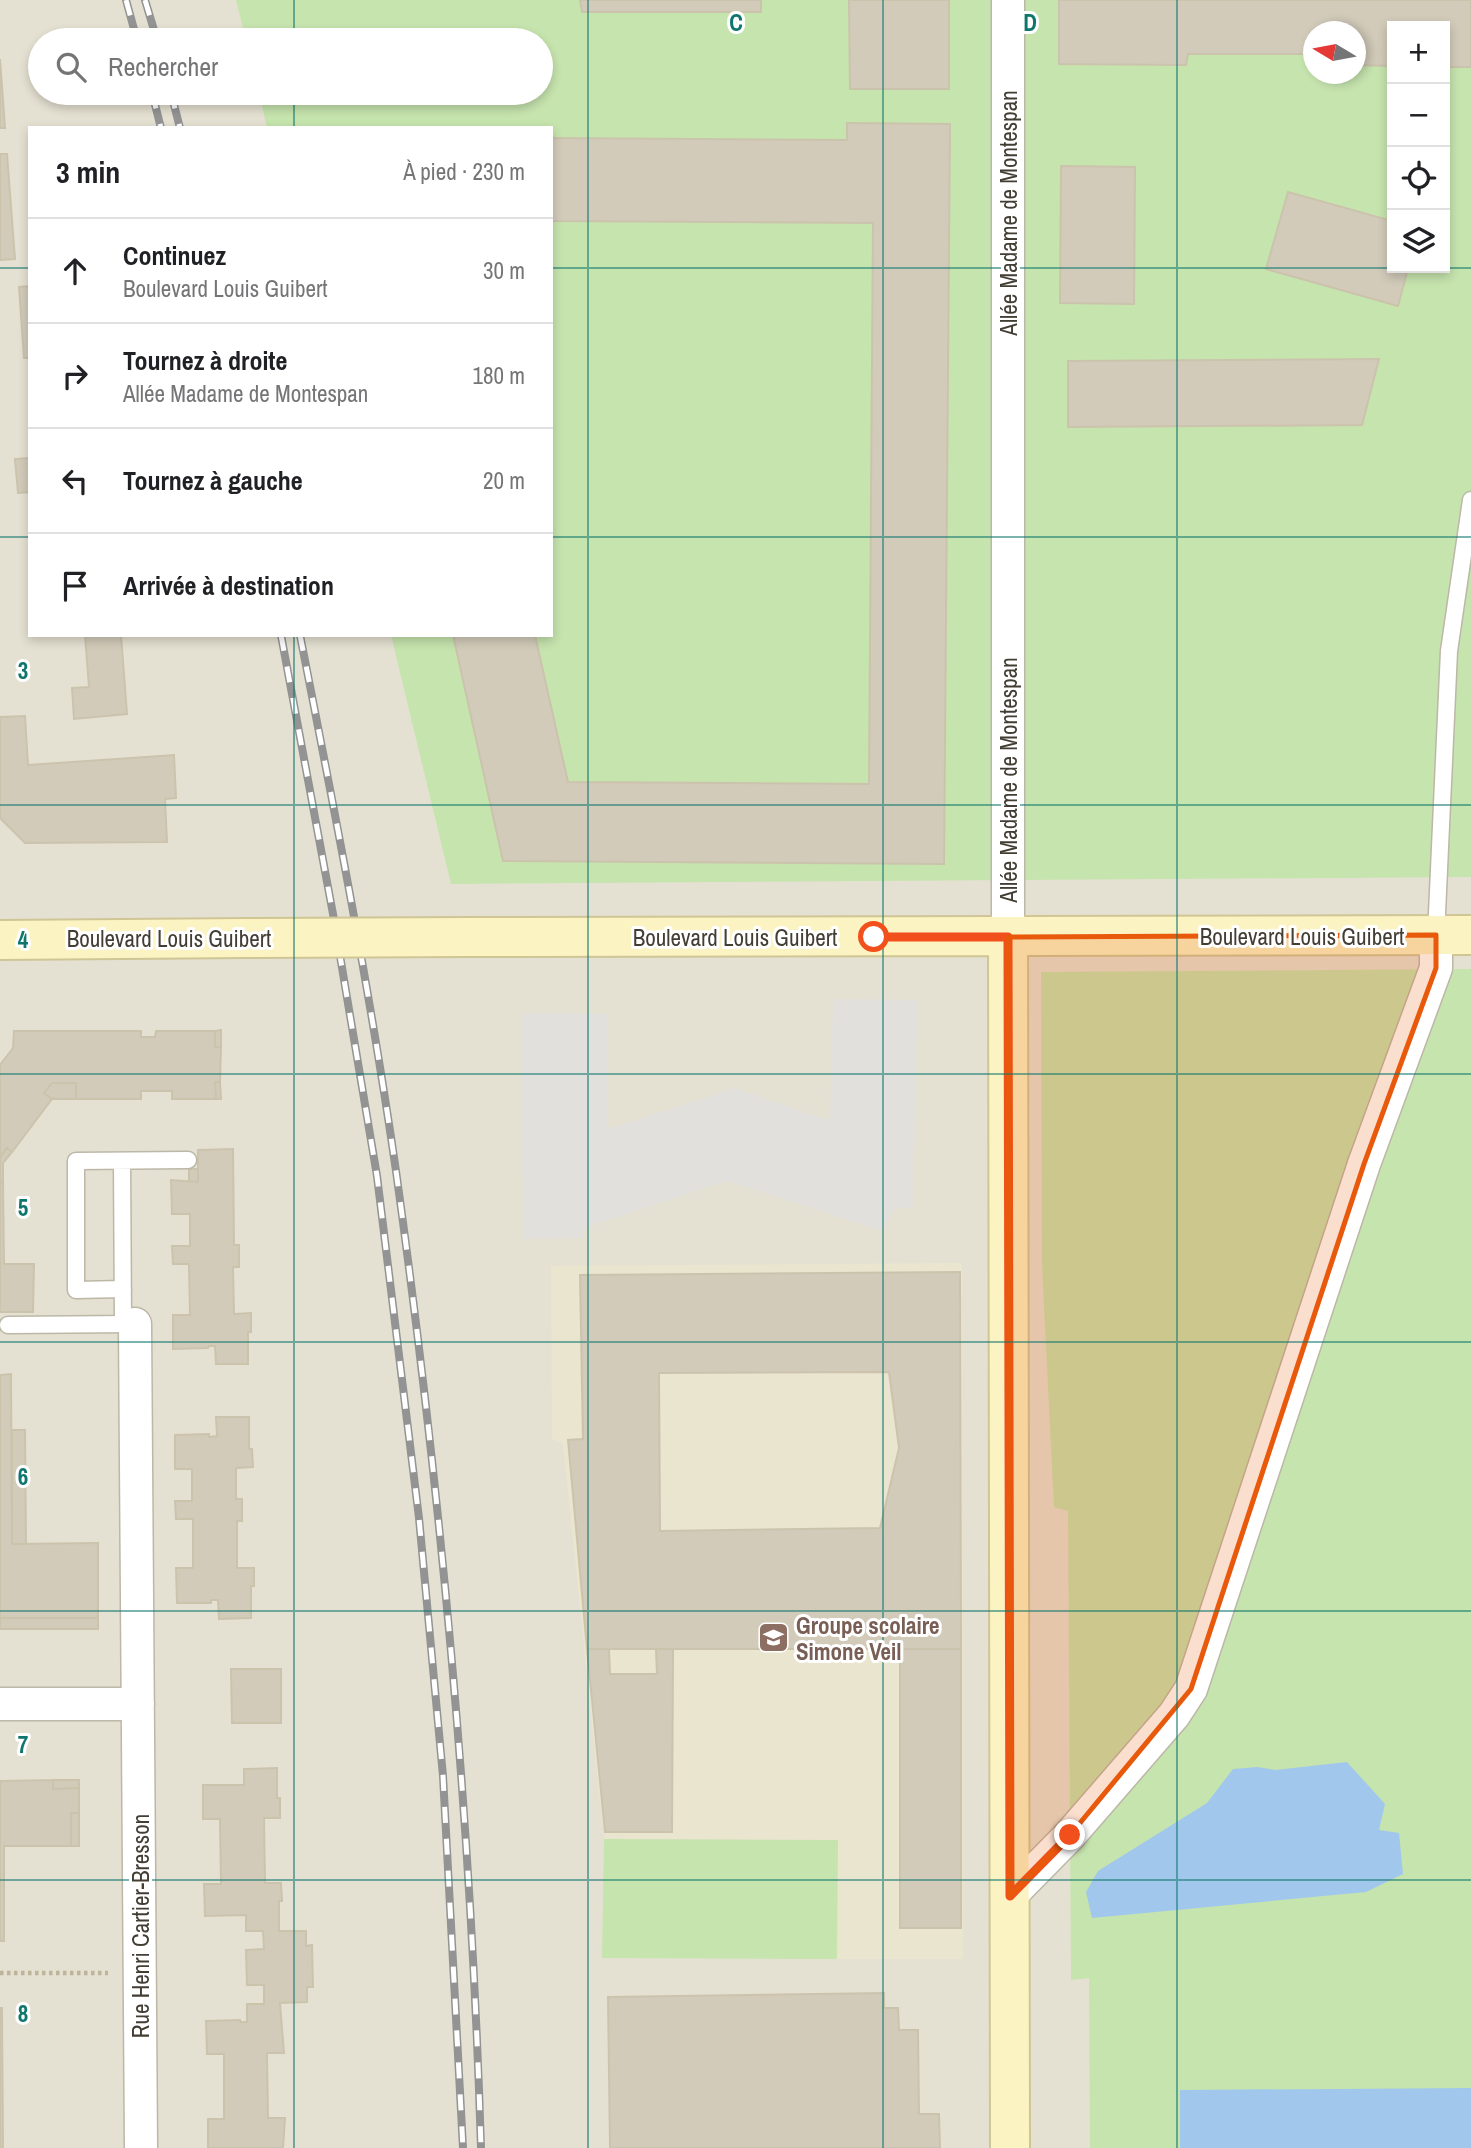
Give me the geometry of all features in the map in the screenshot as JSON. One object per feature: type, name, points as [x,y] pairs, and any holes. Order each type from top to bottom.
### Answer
[{"type":"street","name":"Allée Madame de Montespan","points":[[1007,0],[1010,2148]]},
{"type":"street","name":"Boulevard Louis Guibert","points":[[0,940],[1454,935]]},
{"type":"street","points":[[1010,1896],[1070,1835],[1174,1715],[1192,1689],[1364,1164],[1436,968],[1454,935]]},
{"type":"street","name":"Rue Henri Cartier-Bresson","points":[[129,1324],[138,1704],[141,2148]]},
{"type":"street","points":[[0,1704],[138,1704]]},
{"type":"lane","points":[[1454,935],[1449,651],[1471,500]]},
{"type":"lane","points":[[123,1289],[76,1290],[76,1161],[188,1160]]},
{"type":"lane","points":[[8,1325],[129,1324],[123,1289],[122,1161]]},
{"type":"path","points":[[0,1973],[140,1973]]},
{"type":"highlighted area","points":[[1436,935],[1436,968],[1364,1164],[1191,1689],[1070,1835],[1010,1896],[1009,1693],[1008,937]]},
{"type":"shaded area","points":[[0,0],[1471,0],[1471,2148],[0,2148]]},
{"type":"shaded area","points":[[833,999],[917,1000],[913,1208],[895,1208],[882,1231],[727,1181],[584,1228],[583,1238],[523,1239],[522,1013],[608,1014],[608,1129],[735,1088],[830,1121]]},
{"type":"shaded area","name":"Groupe scolaire Simone Veil","points":[[962,1263],[963,1959],[837,1959],[837,1840],[604,1839],[563,1444],[552,1439],[551,1266]]},
{"type":"green space","points":[[236,0],[1471,0],[1471,877],[451,884],[391,637],[553,637],[553,126],[267,126],[262,105],[553,105],[553,28],[243,28]]},
{"type":"green space","points":[[1471,969],[1471,2148],[1090,2148],[1089,1978],[1071,1980],[1068,1511],[1054,1507],[1042,1266],[1041,972]]},
{"type":"green space","points":[[604,1839],[838,1840],[837,1959],[602,1958]]},
{"type":"water","points":[[1347,1762],[1385,1804],[1379,1830],[1399,1833],[1403,1874],[1366,1892],[1092,1918],[1086,1892],[1098,1871],[1207,1803],[1233,1769],[1258,1767],[1275,1770]]},
{"type":"water","points":[[1471,2088],[1471,2148],[1180,2148],[1180,2090]]},
{"type":"building","points":[[580,0],[761,0],[761,12],[582,12]]},
{"type":"building","points":[[849,0],[949,0],[949,89],[850,89]]},
{"type":"building","points":[[1059,0],[1471,0],[1471,67],[1450,67],[1450,21],[1387,21],[1387,66],[1366,65],[1366,21],[1303,21],[1303,54],[1188,54],[1186,65],[1059,64]]},
{"type":"building","points":[[0,59],[5,128],[0,128]]},
{"type":"building","points":[[847,123],[950,124],[944,864],[503,861],[453,637],[535,637],[568,782],[869,784],[873,223],[553,221],[553,138],[847,140]]},
{"type":"building","points":[[0,154],[7,154],[15,259],[0,260]]},
{"type":"building","points":[[1061,166],[1135,167],[1134,304],[1060,303]]},
{"type":"building","points":[[1288,192],[1387,220],[1387,273],[1407,273],[1398,306],[1266,269]]},
{"type":"building","points":[[28,286],[28,358],[24,358],[19,287]]},
{"type":"building","points":[[1379,359],[1362,425],[1068,427],[1068,361]]},
{"type":"building","points":[[28,458],[28,492],[18,493],[15,459]]},
{"type":"building","points":[[85,637],[121,637],[127,714],[74,719],[72,688],[89,687]]},
{"type":"building","points":[[25,716],[28,765],[174,755],[176,798],[165,799],[167,842],[25,843],[0,818],[0,717]]},
{"type":"building","points":[[221,1030],[221,1047],[215,1047],[215,1031]]},
{"type":"building","points":[[14,1031],[141,1031],[141,1037],[155,1037],[156,1031],[215,1031],[215,1047],[221,1047],[220,1082],[215,1082],[216,1099],[172,1099],[172,1091],[141,1091],[141,1099],[76,1099],[76,1083],[52,1083],[44,1093],[52,1099],[12,1152],[7,1148],[0,1157],[0,1065],[13,1048]]},
{"type":"building","points":[[215,1082],[220,1082],[221,1099],[216,1099]]},
{"type":"building","points":[[52,1083],[76,1083],[76,1099],[52,1099],[44,1093]]},
{"type":"building","points":[[7,1148],[12,1152],[3,1163],[3,1183],[0,1183],[0,1157]]},
{"type":"building","points":[[233,1149],[234,1245],[239,1245],[239,1267],[233,1267],[234,1314],[251,1313],[251,1332],[248,1332],[248,1364],[216,1364],[215,1346],[173,1349],[173,1315],[190,1315],[189,1264],[173,1264],[172,1246],[190,1246],[190,1214],[172,1214],[171,1180],[198,1182],[198,1150]]},
{"type":"building","points":[[189,1169],[198,1169],[198,1182],[189,1182]]},
{"type":"building","points":[[0,1183],[3,1183],[4,1264],[34,1264],[33,1312],[0,1312]]},
{"type":"building","points":[[960,1272],[961,1649],[587,1649],[568,1440],[583,1439],[580,1275]],"holes":[[[889,1372],[899,1448],[880,1528],[660,1531],[659,1373]]]},
{"type":"building","points":[[11,1374],[12,1544],[98,1543],[98,1618],[0,1618],[0,1375]]},
{"type":"building","points":[[216,1417],[249,1417],[249,1449],[252,1449],[253,1467],[236,1468],[236,1499],[242,1499],[242,1521],[237,1521],[237,1568],[254,1568],[251,1618],[219,1619],[218,1600],[211,1600],[211,1603],[177,1603],[176,1568],[193,1568],[193,1519],[176,1519],[175,1501],[192,1501],[192,1469],[175,1469],[175,1435],[217,1436]]},
{"type":"building","points":[[12,1430],[25,1430],[26,1544],[12,1544]]},
{"type":"building","points":[[0,1618],[98,1618],[98,1629],[0,1629]]},
{"type":"building","points":[[587,1649],[609,1649],[610,1674],[657,1674],[656,1649],[673,1649],[672,1832],[605,1832]]},
{"type":"building","points":[[900,1649],[961,1649],[961,1928],[900,1928]]},
{"type":"building","points":[[231,1669],[281,1669],[281,1723],[232,1723]]},
{"type":"building","points":[[277,1768],[280,1818],[264,1818],[265,1883],[281,1883],[279,1931],[306,1931],[306,1946],[312,1945],[313,1987],[307,1987],[307,2002],[280,2003],[284,2053],[267,2053],[268,2118],[285,2118],[283,2148],[208,2148],[208,2119],[224,2119],[224,2054],[207,2054],[206,2021],[247,2022],[247,2004],[264,2004],[264,1985],[247,1985],[246,1950],[264,1949],[263,1931],[246,1931],[246,1915],[205,1916],[204,1884],[221,1884],[220,1819],[203,1819],[203,1785],[244,1785],[244,1769]]},
{"type":"building","points":[[53,1780],[79,1780],[79,1788],[53,1789]]},
{"type":"building","points":[[53,1780],[53,1789],[79,1788],[79,1813],[71,1813],[71,1846],[4,1846],[4,1941],[0,1941],[0,1781]]},
{"type":"building","points":[[71,1813],[79,1813],[79,1846],[71,1846]]},
{"type":"building","points":[[884,1993],[884,2008],[898,2008],[899,2030],[918,2030],[919,2114],[939,2114],[940,2148],[610,2148],[608,1997]]},
{"type":"building","points":[[2,2008],[3,2148],[0,2148]]},
{"type":"railway","points":[[126,0],[134,28]]},
{"type":"railway","points":[[145,0],[153,28]]},
{"type":"railway","points":[[155,105],[160,126]]},
{"type":"railway","points":[[174,105],[179,126]]},
{"type":"railway","points":[[281,637],[333,914],[377,1176],[419,1518],[443,1776],[463,2148]]},
{"type":"railway","points":[[300,637],[375,1036],[396,1171],[427,1414],[462,1781],[481,2148]]},
{"type":"place","name":"Groupe scolaire Simone Veil","points":[[773,1638]]},
{"type":"route","points":[[874,937],[1008,937],[1010,1896],[1070,1835]]}]
